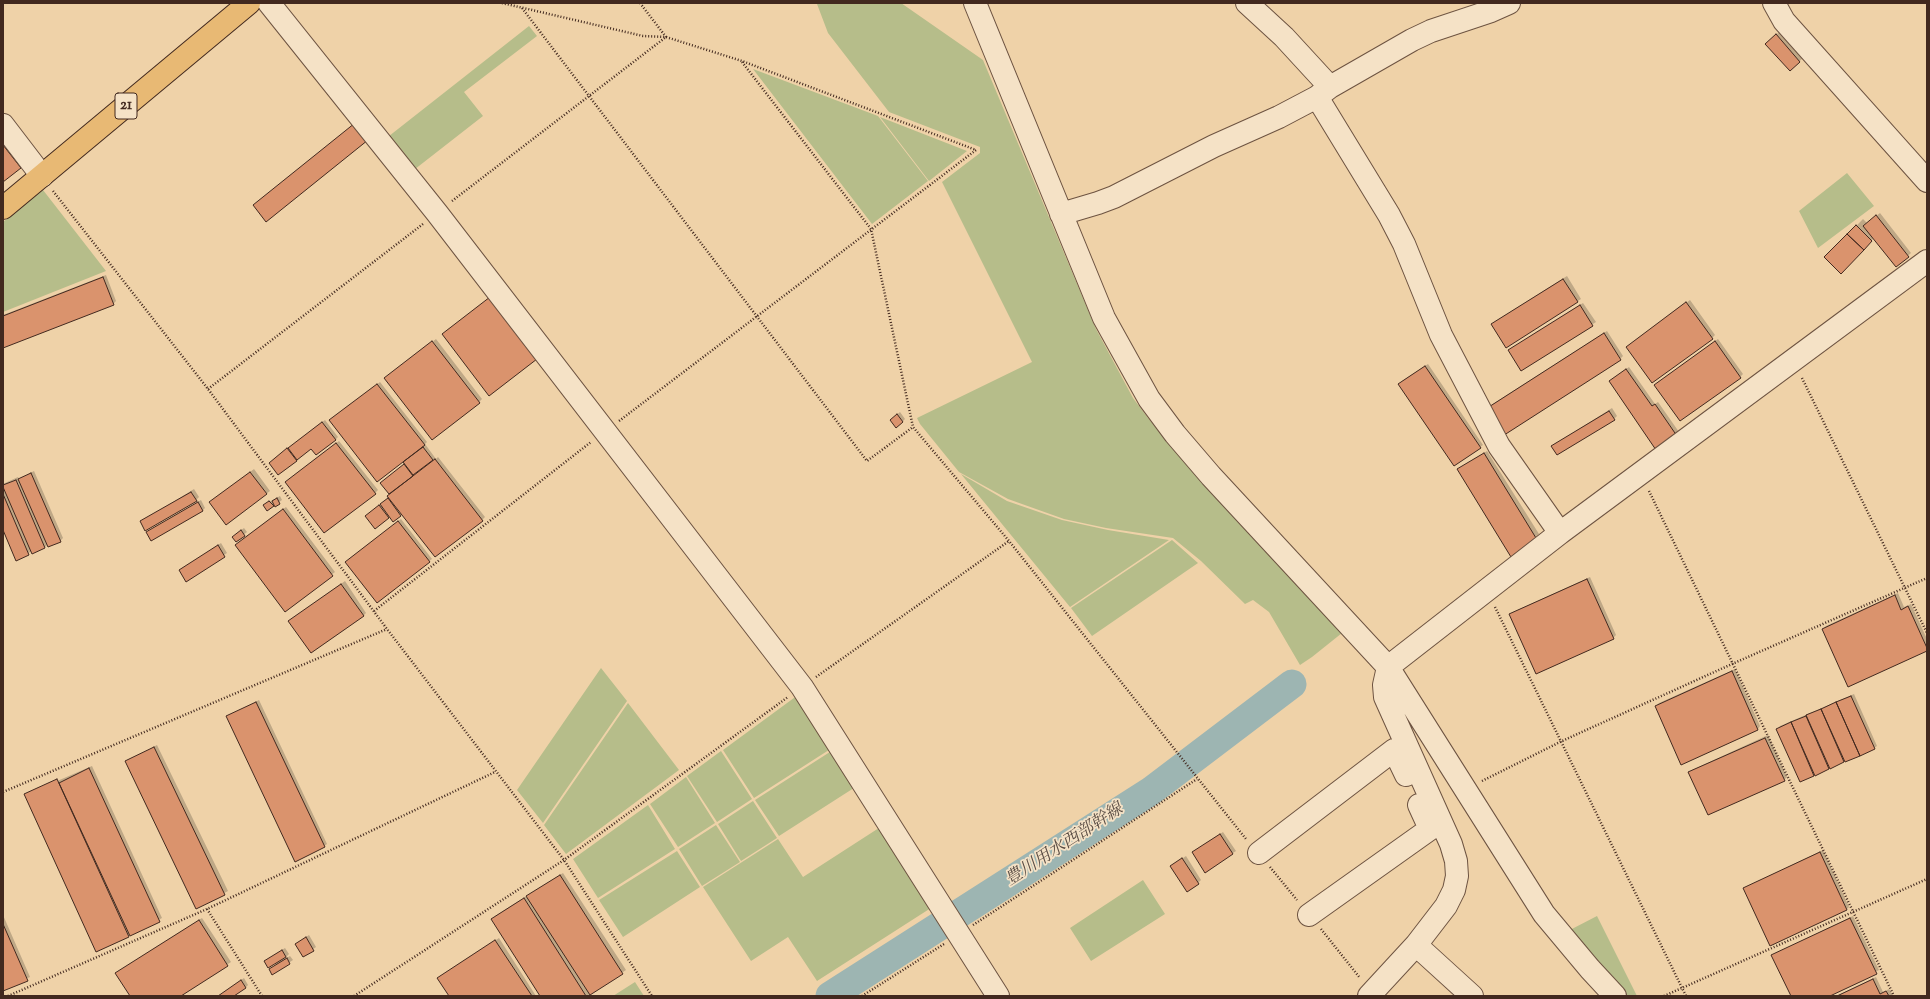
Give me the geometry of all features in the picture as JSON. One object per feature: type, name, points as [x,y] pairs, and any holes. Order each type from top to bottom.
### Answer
[{"type":"main road","name":"21","points":[[3,208],[249,3]]},
{"type":"street","points":[[269,3],[437,213],[802,687],[998,996]]},
{"type":"street","points":[[975,3],[1104,318],[1149,399],[1175,434],[1211,476],[1388,667],[1466,788],[1544,914],[1590,969],[1615,996]]},
{"type":"street","points":[[1247,3],[1284,37],[1323,92],[1404,244],[1441,335],[1469,391],[1499,446],[1560,533]]},
{"type":"street","points":[[1061,214],[1098,204],[1114,197],[1214,146],[1279,117],[1424,34],[1491,11],[1509,3]]},
{"type":"street","points":[[1774,3],[1784,21],[1927,182]]},
{"type":"street","points":[[3,125],[42,176]]},
{"type":"street","points":[[1372,995],[1416,945],[1446,906],[1454,890],[1457,876],[1456,861],[1445,829],[1385,697],[1384,685],[1388,667],[1486,589],[1560,533],[1927,261]]},
{"type":"street","points":[[1258,853],[1394,750],[1430,830],[1309,915]]},
{"type":"street","points":[[1416,945],[1472,996]]},
{"type":"path","points":[[502,3],[643,36],[666,37],[742,61],[976,150],[871,229]]},
{"type":"path","points":[[640,3],[666,37]]},
{"type":"path","points":[[521,8],[867,461],[913,427]]},
{"type":"path","points":[[742,61],[871,229],[913,427],[1009,541],[1177,751],[1197,779],[1309,915],[1372,995]]},
{"type":"path","points":[[42,176],[208,389],[495,772],[564,860],[652,996]]},
{"type":"path","points":[[1794,361],[1927,633]]},
{"type":"path","points":[[1640,474],[1894,996]]},
{"type":"path","points":[[354,996],[564,860],[802,687],[1009,541]]},
{"type":"path","points":[[1466,788],[1562,741],[1927,578]]},
{"type":"path","points":[[1486,589],[1686,996]]},
{"type":"path","points":[[3,792],[387,629]]},
{"type":"path","points":[[8,996],[207,909],[495,772]]},
{"type":"path","points":[[862,996],[952,925],[1197,779]]},
{"type":"path","points":[[1664,996],[1927,878]]},
{"type":"path","points":[[207,909],[262,996]]},
{"type":"green space","points":[[901,3],[983,60],[1096,329],[1133,398],[1183,459],[1342,633],[1312,657],[1300,665],[1269,612],[1253,600],[1245,604],[1201,561],[1173,538],[1106,528],[1064,519],[1008,499],[959,472],[920,424],[917,418],[1032,362],[942,182],[980,153],[980,147],[889,112],[828,33],[817,4]]},
{"type":"green space","points":[[529,26],[537,36],[464,92],[483,116],[410,173],[384,140]]},
{"type":"green space","points":[[753,69],[878,116],[928,181],[872,224]]},
{"type":"green space","points":[[880,117],[967,151],[929,181]]},
{"type":"green space","points":[[1847,173],[1874,206],[1818,248],[1799,211]]},
{"type":"green space","points":[[43,190],[106,271],[3,312],[3,222]]},
{"type":"green space","points":[[961,474],[1007,501],[1062,520],[1108,530],[1169,540],[1070,607]]},
{"type":"green space","points":[[1172,540],[1198,563],[1092,636],[1071,608]]},
{"type":"green space","points":[[601,668],[627,701],[543,823],[517,790]]},
{"type":"green space","points":[[798,695],[832,748],[754,798],[723,750]]},
{"type":"green space","points":[[628,703],[679,770],[566,854],[544,825]]},
{"type":"green space","points":[[833,750],[857,786],[779,836],[755,800]]},
{"type":"green space","points":[[721,751],[752,799],[717,822],[687,776]]},
{"type":"green space","points":[[686,777],[715,823],[678,847],[650,804]]},
{"type":"green space","points":[[753,801],[777,838],[741,861],[718,824]]},
{"type":"green space","points":[[648,805],[675,849],[598,898],[573,859]]},
{"type":"green space","points":[[716,825],[740,862],[702,886],[679,849]]},
{"type":"green space","points":[[882,826],[934,906],[817,981],[788,937],[751,961],[703,887],[778,839],[803,877]]},
{"type":"green space","points":[[677,851],[700,887],[623,937],[599,900]]},
{"type":"green space","points":[[1143,880],[1165,914],[1091,961],[1070,928]]},
{"type":"green space","points":[[1597,916],[1637,996],[1627,996],[1568,931]]},
{"type":"green space","points":[[635,982],[644,996],[613,996]]},
{"type":"building","points":[[1776,34],[1800,62],[1790,71],[1765,44]]},
{"type":"building","points":[[355,123],[368,140],[266,222],[253,205]]},
{"type":"building","points":[[3,145],[21,168],[3,182]]},
{"type":"building","points":[[1876,215],[1909,257],[1896,267],[1863,226]]},
{"type":"building","points":[[1856,225],[1872,241],[1864,250],[1847,234]]},
{"type":"building","points":[[1847,234],[1864,250],[1841,274],[1824,257]]},
{"type":"building","points":[[103,277],[114,305],[3,348],[3,316]]},
{"type":"building","points":[[1563,279],[1578,302],[1506,348],[1491,324]]},
{"type":"building","points":[[490,297],[537,359],[489,396],[442,334]]},
{"type":"building","points":[[1686,302],[1713,339],[1652,383],[1626,347]]},
{"type":"building","points":[[1580,305],[1593,326],[1521,371],[1508,350]]},
{"type":"building","points":[[1604,333],[1621,360],[1498,439],[1481,412]]},
{"type":"building","points":[[432,341],[480,403],[432,440],[384,378]]},
{"type":"building","points":[[1715,341],[1741,378],[1680,421],[1654,385]]},
{"type":"building","points":[[1425,366],[1481,448],[1454,466],[1398,384]]},
{"type":"building","points":[[1626,369],[1652,406],[1655,404],[1677,436],[1656,450],[1609,381]]},
{"type":"building","points":[[377,384],[425,445],[377,482],[329,420]]},
{"type":"building","points":[[1609,411],[1615,420],[1557,455],[1551,446]]},
{"type":"building","points":[[897,414],[903,422],[896,428],[890,420]]},
{"type":"building","points":[[322,422],[336,440],[316,455],[311,449],[297,460],[288,448]]},
{"type":"building","points":[[336,443],[376,494],[324,533],[285,482]]},
{"type":"building","points":[[423,447],[433,460],[413,475],[403,462]]},
{"type":"building","points":[[287,448],[297,461],[278,475],[269,463]]},
{"type":"building","points":[[1484,453],[1536,538],[1511,557],[1457,469]]},
{"type":"building","points":[[435,459],[483,521],[435,557],[387,496]]},
{"type":"building","points":[[404,464],[413,476],[389,494],[380,483]]},
{"type":"building","points":[[250,472],[267,494],[226,525],[209,502]]},
{"type":"building","points":[[31,473],[61,542],[48,547],[18,479]]},
{"type":"building","points":[[16,480],[45,548],[32,554],[3,487],[3,485]]},
{"type":"building","points":[[191,492],[197,501],[145,531],[140,521]]},
{"type":"building","points":[[3,494],[29,555],[16,561],[3,530]]},
{"type":"building","points":[[277,498],[280,504],[275,507],[272,501]]},
{"type":"building","points":[[388,498],[401,516],[393,522],[380,504]]},
{"type":"building","points":[[269,501],[274,506],[267,511],[263,505]]},
{"type":"building","points":[[198,502],[203,511],[151,541],[146,532]]},
{"type":"building","points":[[379,505],[389,518],[375,529],[365,516]]},
{"type":"building","points":[[283,509],[333,576],[285,612],[235,545]]},
{"type":"building","points":[[398,521],[430,562],[377,603],[345,562]]},
{"type":"building","points":[[241,530],[245,536],[236,542],[232,537]]},
{"type":"building","points":[[218,545],[225,557],[186,582],[179,570]]},
{"type":"building","points":[[1587,579],[1614,639],[1536,674],[1509,614]]},
{"type":"building","points":[[341,584],[364,616],[311,653],[288,621]]},
{"type":"building","points":[[1895,595],[1901,610],[1908,606],[1927,651],[1848,687],[1822,629]]},
{"type":"building","points":[[1732,671],[1758,730],[1681,765],[1655,706]]},
{"type":"building","points":[[1851,696],[1875,749],[1860,756],[1836,702]]},
{"type":"building","points":[[256,702],[325,847],[295,862],[226,716]]},
{"type":"building","points":[[1836,702],[1860,756],[1845,762],[1821,709]]},
{"type":"building","points":[[1821,709],[1844,762],[1830,769],[1806,715]]},
{"type":"building","points":[[1806,716],[1829,769],[1815,776],[1791,722]]},
{"type":"building","points":[[1791,722],[1814,776],[1800,782],[1776,729]]},
{"type":"building","points":[[1765,738],[1785,781],[1708,815],[1688,772]]},
{"type":"building","points":[[154,747],[225,895],[196,909],[125,761]]},
{"type":"building","points":[[89,768],[160,922],[130,936],[59,783]]},
{"type":"building","points":[[57,779],[129,937],[96,952],[24,794]]},
{"type":"building","points":[[1220,834],[1233,854],[1205,873],[1192,852]]},
{"type":"building","points":[[1820,852],[1847,910],[1770,946],[1743,888]]},
{"type":"building","points":[[1182,858],[1199,884],[1187,892],[1170,866]]},
{"type":"building","points":[[560,875],[623,974],[590,995],[526,896]]},
{"type":"building","points":[[524,898],[586,996],[540,996],[491,919]]},
{"type":"building","points":[[1850,918],[1877,974],[1830,996],[1791,996],[1771,955]]},
{"type":"building","points":[[199,920],[228,966],[181,996],[130,996],[115,973]]},
{"type":"building","points":[[3,924],[28,981],[3,991]]},
{"type":"building","points":[[306,937],[314,951],[303,957],[295,944]]},
{"type":"building","points":[[495,940],[532,996],[449,996],[437,978]]},
{"type":"building","points":[[282,950],[286,957],[268,968],[264,961]]},
{"type":"building","points":[[287,958],[290,964],[272,975],[269,969]]},
{"type":"building","points":[[1873,979],[1880,994],[1886,991],[1889,996],[1837,996]]},
{"type":"building","points":[[241,980],[246,988],[234,996],[218,996]]},
{"type":"waterway","name":"豊川用水西部幹線","points":[[830,996],[1151,791],[1292,684]]}]
